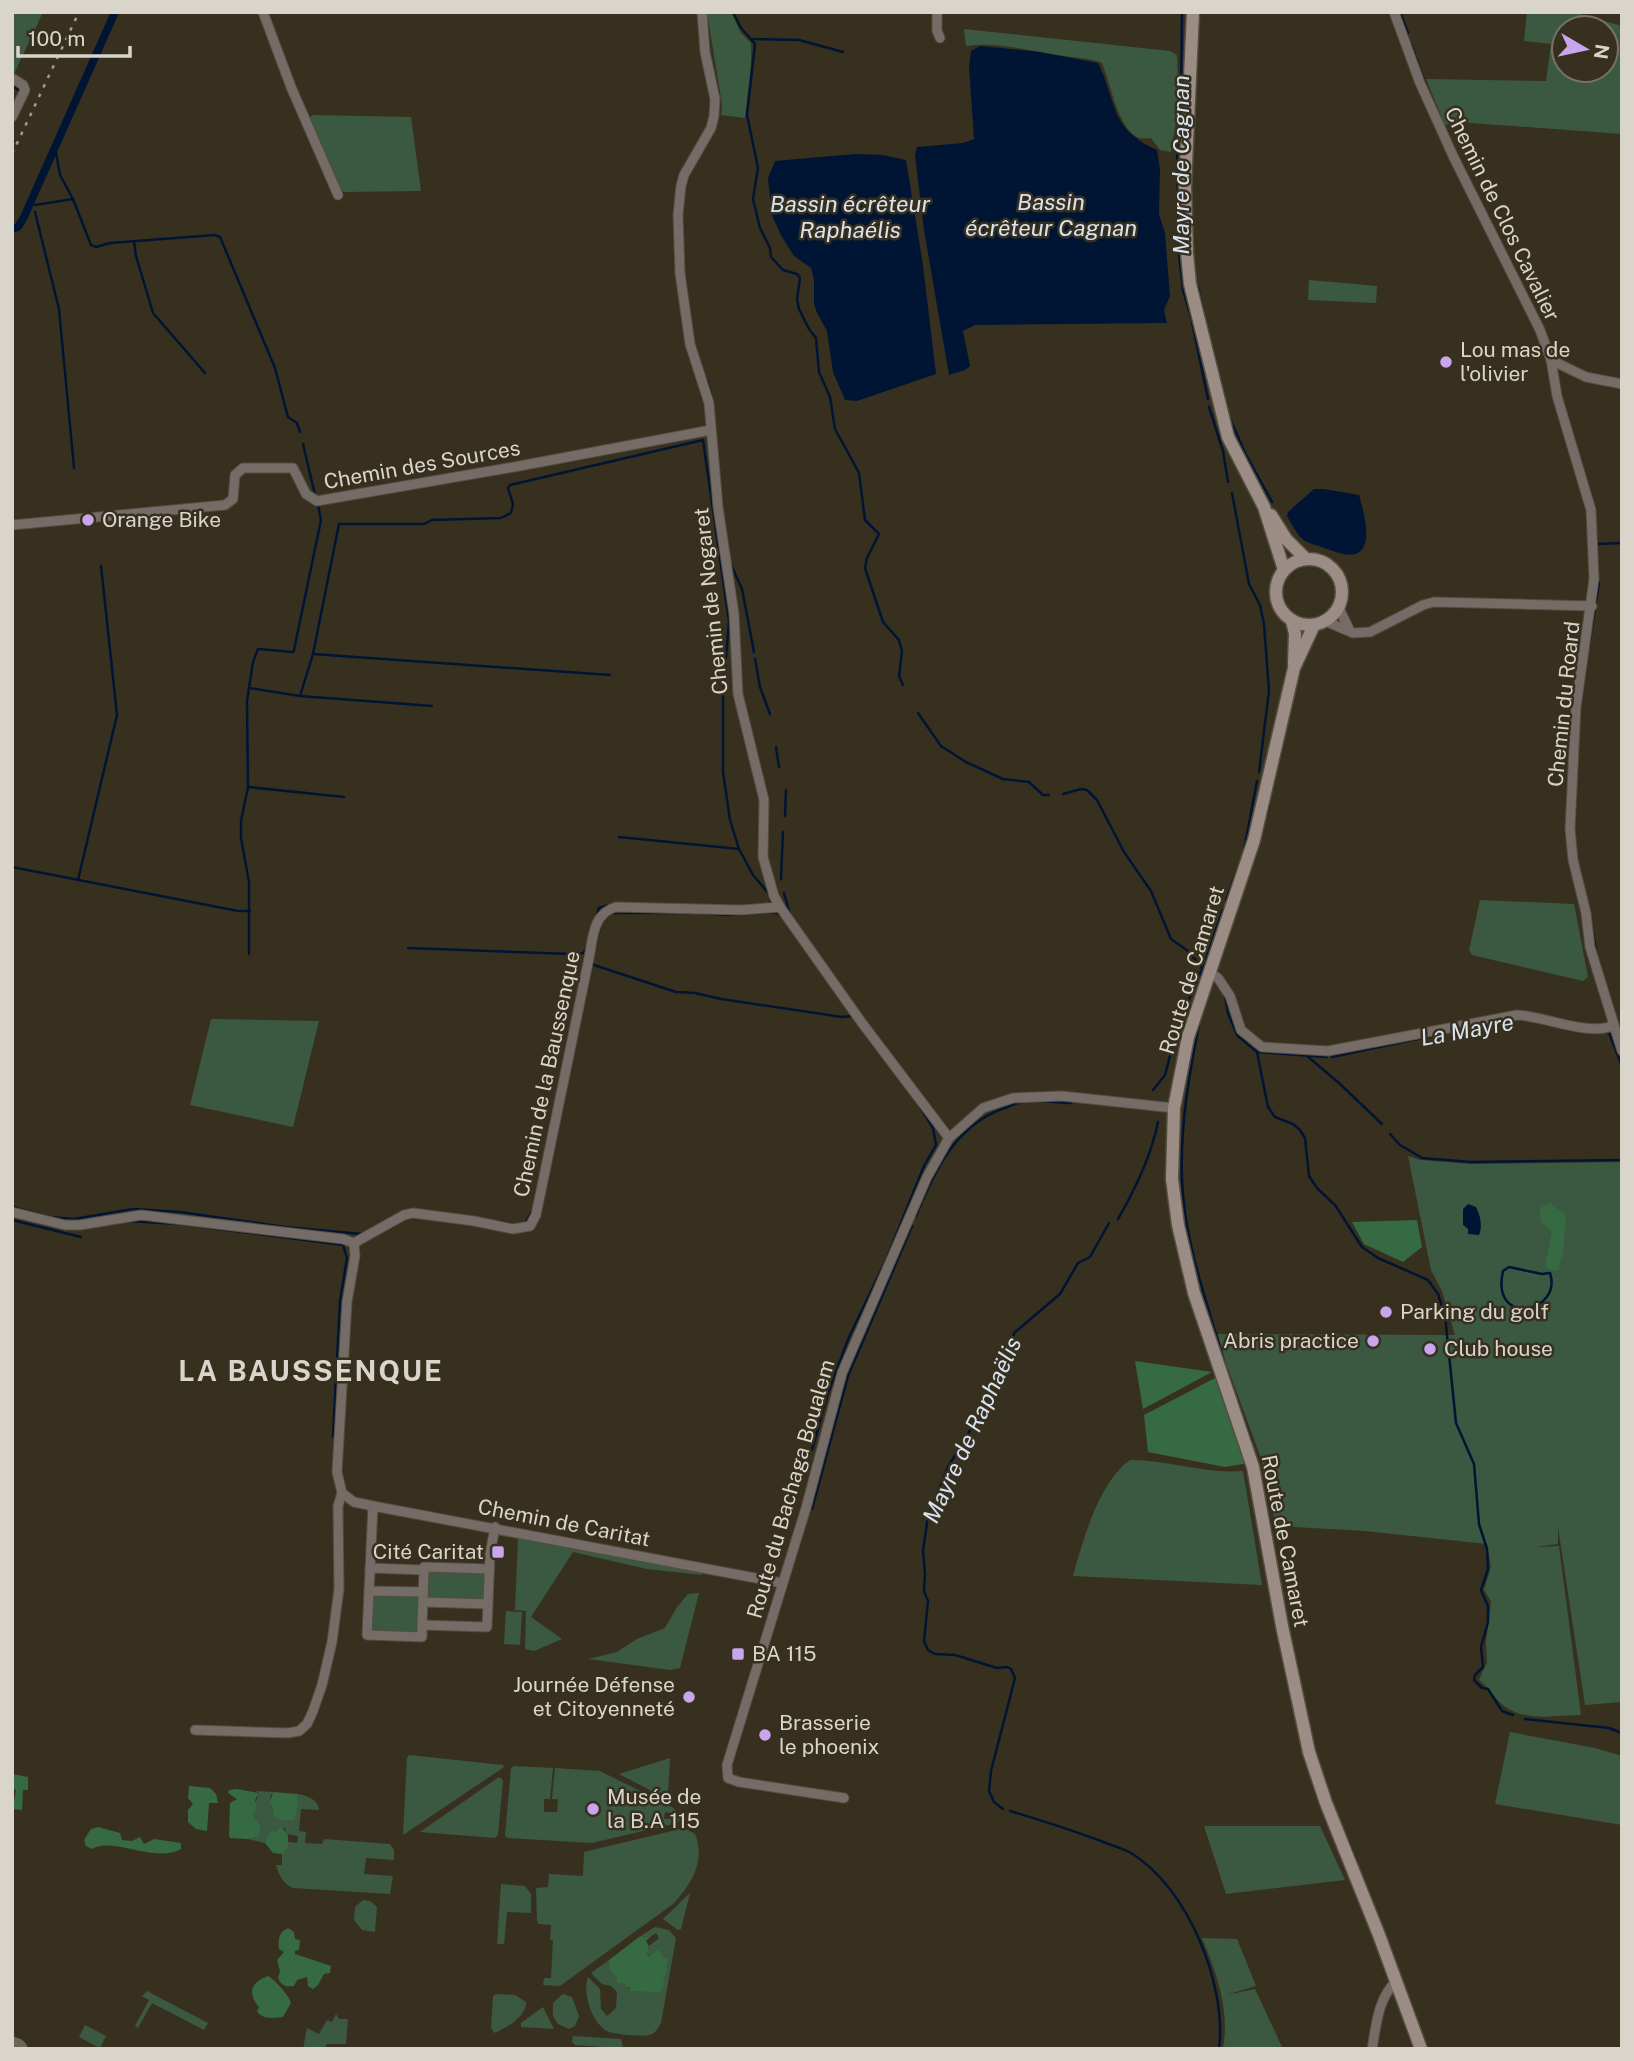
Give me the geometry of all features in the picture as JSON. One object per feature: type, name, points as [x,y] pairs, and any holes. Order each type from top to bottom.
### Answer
[{"type":"main road","name":"Route de Camaret","points":[[1193,12],[1185,233],[1190,284],[1228,437],[1264,507],[1293,548],[1305,558],[1321,561],[1336,572],[1343,588],[1339,608],[1334,616],[1320,623],[1294,668]]},
{"type":"main road","name":"Route de Camaret","points":[[1264,507],[1284,570],[1276,587],[1277,603],[1294,627],[1294,668],[1254,840],[1188,1037],[1174,1108],[1171,1161],[1178,1226],[1198,1304],[1253,1466],[1282,1626],[1309,1752],[1421,2049]]},
{"type":"main road","points":[[1284,570],[1305,558]]},
{"type":"main road","points":[[1292,621],[1303,625],[1320,623]]},
{"type":"street","points":[[263,12],[291,87],[338,195]]},
{"type":"street","name":"Chemin de Nogaret","points":[[702,12],[705,52],[715,99],[714,116],[711,128],[684,175],[678,215],[680,273],[690,344],[709,403],[718,507],[734,614],[735,675],[764,800],[762,843],[766,870],[780,907],[862,1023],[949,1138]]},
{"type":"street","points":[[937,12],[940,38]]},
{"type":"street","name":"Chemin de Clos Cavalier","points":[[1394,12],[1420,83],[1448,146],[1540,330],[1551,360]]},
{"type":"street","points":[[12,78],[23,85],[25,90],[12,117]]},
{"type":"street","points":[[1551,360],[1586,377],[1622,384]]},
{"type":"street","name":"Chemin du Roard","points":[[1551,360],[1557,396],[1591,510],[1594,579],[1576,707],[1570,829],[1573,860],[1585,906],[1590,947],[1622,1051]]},
{"type":"street","name":"Chemin des Sources","points":[[12,525],[225,505],[233,499],[235,475],[243,468],[293,468],[306,494],[317,501],[711,430]]},
{"type":"street","points":[[1320,623],[1353,633],[1370,632],[1434,602],[1592,606]]},
{"type":"street","points":[[1339,608],[1343,621],[1353,633]]},
{"type":"street","name":"Chemin de la Baussenque","points":[[354,1243],[404,1215],[413,1213],[513,1229],[530,1226],[536,1215],[598,919],[608,909],[741,910],[780,907]]},
{"type":"street","points":[[1206,981],[1218,978],[1230,996],[1241,1030],[1262,1047],[1328,1051],[1517,1015],[1572,1026],[1613,1026]]},
{"type":"street","name":"Route du Bachaga Boualem","points":[[844,1798],[739,1782],[728,1778],[727,1765],[806,1508],[842,1373],[927,1177],[949,1138],[983,1108],[1001,1100],[1062,1096],[1174,1108]]},
{"type":"street","points":[[12,1212],[72,1225],[141,1215],[176,1218],[343,1239],[354,1243],[355,1256],[346,1303],[337,1472],[342,1493],[338,1506],[339,1589],[337,1615],[322,1685],[307,1724],[299,1731],[288,1733],[195,1730]]},
{"type":"street","name":"Chemin de Caritat","points":[[342,1493],[354,1502],[373,1506],[782,1583]]},
{"type":"street","points":[[373,1506],[367,1635],[422,1637],[424,1567],[489,1569]]},
{"type":"street","points":[[422,1625],[487,1627],[489,1569],[495,1527]]},
{"type":"street","points":[[370,1568],[424,1570]]},
{"type":"street","points":[[369,1591],[488,1604]]},
{"type":"street","points":[[1372,2049],[1386,1992],[1396,1982]]},
{"type":"green space","points":[[12,12],[43,12],[13,76],[12,74]]},
{"type":"green space","points":[[707,12],[731,12],[741,33],[751,43],[745,118],[721,115],[722,104]]},
{"type":"green space","points":[[1527,12],[1580,14],[1550,14],[1550,44],[1524,41]]},
{"type":"green space","points":[[1622,26],[1622,134],[1458,122],[1445,125],[1426,79],[1546,81],[1550,51],[1550,84],[1620,84]]},
{"type":"green space","points":[[964,29],[1170,51],[1177,55],[1179,104],[1171,152],[1160,150],[1151,138],[1139,138],[1126,126],[1102,63],[1003,46],[966,46]]},
{"type":"green space","points":[[313,115],[411,117],[421,191],[344,192],[338,188],[309,118]]},
{"type":"green space","points":[[1309,280],[1377,286],[1376,303],[1308,300]]},
{"type":"green space","points":[[1480,900],[1574,904],[1588,977],[1583,981],[1472,955],[1469,950]]},
{"type":"green space","points":[[211,1019],[319,1021],[293,1127],[190,1105]]},
{"type":"green space","points":[[1408,1156],[1421,1160],[1471,1164],[1622,1162],[1622,1702],[1585,1705],[1558,1527],[1558,1544],[1535,1547],[1559,1546],[1581,1715],[1542,1717],[1514,1712],[1502,1704],[1479,1680],[1487,1662],[1486,1643],[1491,1601],[1484,1590],[1491,1567],[1487,1544],[1365,1531],[1276,1526],[1261,1458],[1223,1355],[1218,1334],[1455,1335],[1442,1291],[1431,1270]]},
{"type":"green space","points":[[1550,1203],[1566,1216],[1563,1253],[1558,1270],[1552,1271],[1545,1266],[1552,1231],[1541,1222],[1540,1208]]},
{"type":"green space","points":[[1417,1220],[1422,1247],[1403,1262],[1364,1244],[1352,1222]]},
{"type":"green space","points":[[1135,1361],[1212,1372],[1143,1409]]},
{"type":"green space","points":[[1217,1377],[1249,1463],[1225,1467],[1148,1452],[1144,1415]]},
{"type":"green space","points":[[1130,1460],[1215,1471],[1243,1471],[1262,1585],[1073,1576],[1087,1529],[1101,1497],[1109,1482]]},
{"type":"green space","points":[[518,1536],[701,1572],[702,1575],[647,1569],[573,1552],[531,1617],[562,1639],[534,1651],[525,1649],[526,1611],[515,1610]]},
{"type":"green space","points":[[427,1572],[486,1574],[485,1600],[426,1599]]},
{"type":"green space","points":[[699,1593],[680,1668],[670,1670],[588,1659],[617,1652],[637,1639],[665,1628],[688,1594]]},
{"type":"green space","points":[[373,1595],[419,1597],[419,1633],[371,1631]]},
{"type":"green space","points":[[506,1611],[522,1612],[520,1645],[504,1644]]},
{"type":"green space","points":[[1510,1732],[1595,1748],[1622,1756],[1622,1825],[1495,1804]]},
{"type":"green space","points":[[409,1755],[503,1765],[504,1767],[403,1835]]},
{"type":"green space","points":[[670,1758],[668,1794],[665,1798],[619,1774]]},
{"type":"green space","points":[[511,1768],[553,1768],[550,1799],[544,1799],[544,1812],[557,1812],[558,1799],[552,1799],[555,1768],[600,1771],[672,1807],[682,1816],[665,1812],[664,1819],[682,1818],[677,1823],[592,1843],[508,1838],[505,1836]]},
{"type":"green space","points":[[12,1774],[28,1777],[28,1790],[23,1790],[22,1810],[12,1809],[16,1791],[12,1785]]},
{"type":"green space","points":[[499,1777],[503,1780],[498,1835],[495,1838],[420,1832]]},
{"type":"green space","points":[[189,1786],[210,1788],[216,1794],[218,1803],[209,1803],[207,1831],[196,1829],[188,1822],[188,1810],[193,1804],[188,1798]]},
{"type":"green space","points":[[229,1790],[259,1793],[255,1800],[257,1809],[252,1814],[261,1827],[259,1836],[248,1839],[230,1838],[230,1803],[237,1799],[228,1793]]},
{"type":"green space","points":[[256,1791],[273,1792],[270,1797],[272,1810],[296,1810],[298,1794],[314,1801],[319,1810],[301,1809],[299,1831],[306,1832],[305,1843],[322,1844],[324,1839],[390,1844],[394,1850],[394,1860],[366,1858],[364,1874],[393,1876],[390,1894],[293,1888],[287,1884],[276,1865],[282,1865],[282,1852],[288,1842],[297,1843],[298,1836],[286,1834],[285,1828],[276,1832],[265,1843],[248,1839],[255,1836],[261,1827],[251,1814],[259,1793]]},
{"type":"green space","points":[[273,1792],[298,1794],[294,1820],[283,1821],[275,1817],[270,1802]]},
{"type":"green space","points":[[1204,1826],[1320,1826],[1345,1880],[1226,1894]]},
{"type":"green space","points":[[98,1827],[120,1833],[122,1840],[132,1841],[140,1837],[144,1844],[154,1839],[181,1843],[181,1849],[159,1854],[111,1846],[92,1849],[86,1846],[84,1840],[91,1829]]},
{"type":"green space","points":[[281,1827],[288,1835],[288,1847],[282,1854],[273,1853],[265,1843],[271,1830],[276,1832]]},
{"type":"green space","points":[[680,1829],[695,1834],[699,1854],[695,1872],[680,1897],[560,1986],[543,1985],[544,1978],[551,1978],[553,1940],[550,1940],[551,1925],[539,1924],[537,1921],[536,1888],[548,1887],[549,1874],[583,1876],[584,1852]]},
{"type":"green space","points":[[501,1884],[525,1886],[531,1894],[531,1913],[507,1912],[504,1944],[497,1944]]},
{"type":"green space","points":[[690,1893],[681,1929],[678,1930],[663,1919]]},
{"type":"green space","points":[[363,1900],[370,1901],[377,1907],[375,1932],[362,1930],[354,1920],[355,1907]]},
{"type":"green space","points":[[655,1927],[669,1930],[676,1938],[661,2023],[655,2032],[649,2035],[609,2032],[598,2023],[590,2008],[586,1991],[588,1977],[600,1989],[601,2009],[607,2016],[616,2008],[617,1992],[611,1986],[602,1984],[591,1973],[609,1960],[609,1969],[617,1978],[617,1983],[626,1983],[627,1988],[636,1990],[663,1977],[668,1964],[660,1956],[647,1955],[649,1946],[659,1938],[656,1933],[650,1937],[639,1937]]},
{"type":"green space","points":[[288,1928],[294,1932],[295,1939],[300,1940],[299,1950],[295,1951],[295,1954],[331,1966],[330,1973],[324,1974],[313,1989],[308,1986],[307,1977],[297,1980],[294,1986],[282,1984],[278,1978],[280,1971],[277,1960],[284,1952],[279,1949],[279,1939]]},
{"type":"green space","points":[[639,1937],[650,1937],[646,1941],[649,1946],[647,1955],[650,1956],[657,1950],[661,1956],[668,1959],[666,1975],[663,1977],[665,1985],[660,1992],[630,1991],[626,1983],[617,1983],[617,1978],[609,1969],[609,1960]]},
{"type":"green space","points":[[1202,1938],[1237,1939],[1256,1986],[1226,1995],[1255,1989],[1283,2049],[1223,2049],[1223,2006],[1213,1965]]},
{"type":"green space","points":[[268,1976],[288,1996],[291,2003],[283,2017],[265,2017],[257,2011],[259,2007],[253,1997],[253,1989],[258,1981]]},
{"type":"green space","points":[[147,1991],[208,2023],[204,2030],[152,2003],[138,2028],[135,2026],[149,2000],[142,1996]]},
{"type":"green space","points":[[563,1994],[572,1997],[579,2016],[575,2026],[569,2029],[558,2024],[553,2016],[553,2003]]},
{"type":"green space","points":[[515,1995],[526,2002],[520,2017],[495,2033],[491,2028],[493,1996]]},
{"type":"green space","points":[[543,2007],[554,2029],[521,2027],[521,2023]]},
{"type":"green space","points":[[336,2014],[339,2019],[348,2019],[346,2044],[327,2044],[324,2049],[303,2049],[307,2028],[319,2034],[327,2020],[332,2022]]},
{"type":"green space","points":[[85,2025],[106,2036],[100,2048],[79,2037]]},
{"type":"green space","points":[[573,2036],[621,2039],[623,2046],[575,2045],[572,2042]]},
{"type":"water","name":"Bassin écrêteur Cagnan","points":[[980,46],[1040,52],[1098,63],[1123,124],[1130,133],[1157,150],[1160,169],[1159,214],[1165,233],[1170,296],[1164,310],[1167,323],[975,325],[963,331],[970,366],[949,375],[924,230],[915,156],[917,147],[963,143],[974,139],[969,67],[971,51]]},
{"type":"water","name":"Bassin écrêteur Raphaélis","points":[[855,154],[883,155],[906,160],[923,265],[936,374],[857,401],[845,400],[833,372],[827,331],[814,304],[811,268],[794,256],[782,237],[772,216],[768,178],[775,161]]},
{"type":"water","points":[[1314,489],[1359,495],[1365,518],[1366,540],[1357,553],[1347,555],[1333,551],[1305,541],[1297,533],[1287,516],[1288,512]]},
{"type":"water","points":[[1468,1204],[1476,1207],[1479,1213],[1479,1235],[1468,1234],[1468,1229],[1463,1225],[1463,1209]]},
{"type":"waterway","points":[[12,229],[18,227],[24,217],[115,12]]},
{"type":"waterway","name":"Mayre de Raphaëlis","points":[[733,12],[741,28],[755,44],[747,115],[758,168],[753,199],[760,228],[770,248],[771,257],[783,270],[797,274],[800,278],[797,299],[799,309],[816,338],[819,372],[830,397],[835,429],[859,473],[865,520],[879,534],[865,568],[883,622],[899,640],[902,651],[899,676],[903,685]]},
{"type":"waterway","name":"Mayre de Cagnan","points":[[1182,12],[1181,101],[1177,150],[1179,254],[1183,290],[1208,399]]},
{"type":"waterway","points":[[1195,96],[1199,12]]},
{"type":"waterway","points":[[1400,12],[1408,33]]},
{"type":"waterway","points":[[753,39],[799,40],[843,52]]},
{"type":"waterway","points":[[1411,44],[1425,83]]},
{"type":"waterway","points":[[12,85],[21,92]]},
{"type":"waterway","points":[[55,147],[60,175],[73,199],[91,245],[96,247],[110,243],[215,235],[220,237],[275,368],[288,417],[297,423],[300,432]]},
{"type":"waterway","points":[[35,205],[73,199]]},
{"type":"waterway","points":[[35,212],[59,309],[74,468]]},
{"type":"waterway","points":[[134,241],[153,313],[205,373]]},
{"type":"waterway","points":[[1198,287],[1203,311]]},
{"type":"waterway","points":[[707,381],[715,426]]},
{"type":"waterway","name":"Mayre de Cagnan","points":[[1209,407],[1223,451],[1228,482]]},
{"type":"waterway","points":[[1228,414],[1245,453],[1272,502]]},
{"type":"waterway","points":[[300,696],[313,654],[339,524],[424,524],[432,520],[501,518],[511,513],[513,504],[508,488],[510,485],[703,440],[729,621],[723,694],[723,772],[730,820],[739,849]]},
{"type":"waterway","points":[[303,444],[315,495]]},
{"type":"waterway","name":"Mayre de Cagnan","points":[[1232,493],[1249,584],[1260,605],[1264,624],[1269,691],[1259,772]]},
{"type":"waterway","points":[[249,954],[249,882],[241,838],[241,821],[248,787],[247,701],[253,662],[258,649],[294,650],[321,520],[318,505]]},
{"type":"waterway","points":[[1596,544],[1622,543]]},
{"type":"waterway","points":[[731,565],[742,589],[754,652]]},
{"type":"waterway","points":[[78,880],[117,715],[101,566]]},
{"type":"waterway","points":[[1589,646],[1599,583]]},
{"type":"waterway","points":[[313,654],[610,675]]},
{"type":"waterway","points":[[755,659],[760,687],[770,714]]},
{"type":"waterway","points":[[249,688],[300,696],[432,706]]},
{"type":"waterway","name":"Mayre de Raphaëlis","points":[[918,713],[941,746],[966,762],[1003,779],[1029,782],[1043,795],[1049,795]]},
{"type":"waterway","points":[[776,747],[779,767]]},
{"type":"waterway","name":"Mayre de Cagnan","points":[[1244,850],[1257,781]]},
{"type":"waterway","points":[[248,787],[344,797]]},
{"type":"waterway","points":[[785,816],[786,790]]},
{"type":"waterway","name":"Mayre de Raphaëlis","points":[[1063,794],[1087,790],[1097,800],[1124,852],[1151,891],[1171,939],[1188,951],[1202,968]]},
{"type":"waterway","points":[[1263,827],[1269,805]]},
{"type":"waterway","points":[[781,879],[783,832]]},
{"type":"waterway","points":[[619,837],[739,849],[753,875],[770,895],[771,902],[766,905]]},
{"type":"waterway","points":[[1252,864],[1257,851]]},
{"type":"waterway","name":"Mayre de Cagnan","points":[[1226,900],[1241,860]]},
{"type":"waterway","points":[[12,867],[238,911],[250,911]]},
{"type":"waterway","points":[[784,893],[790,914]]},
{"type":"waterway","points":[[596,918],[599,908],[609,905]]},
{"type":"waterway","name":"Mayre de Cagnan","points":[[1203,968],[1223,909]]},
{"type":"waterway","points":[[699,913],[728,915],[775,912],[782,916]]},
{"type":"waterway","points":[[611,913],[692,913]]},
{"type":"waterway","points":[[1590,915],[1597,957]]},
{"type":"waterway","points":[[595,946],[600,928]]},
{"type":"waterway","points":[[408,948],[570,954],[583,953],[587,948]]},
{"type":"waterway","points":[[591,964],[676,992],[842,1017],[852,1016]]},
{"type":"waterway","name":"Mayre de Raphaëlis","points":[[1153,1090],[1165,1075],[1178,1025],[1203,967]]},
{"type":"waterway","name":"Mayre de Cagnan","points":[[1225,996],[1228,1013],[1237,1035],[1257,1052],[1268,1107],[1275,1117],[1293,1124],[1305,1138],[1309,1176],[1317,1188],[1335,1205],[1362,1247],[1378,1258],[1428,1280],[1438,1294],[1445,1315],[1456,1423],[1474,1464],[1479,1524],[1487,1549],[1488,1569],[1481,1590],[1488,1606],[1488,1622],[1481,1647],[1483,1667],[1474,1680],[1482,1688],[1488,1689],[1502,1711],[1513,1715]]},
{"type":"waterway","points":[[854,1019],[877,1050]]},
{"type":"waterway","points":[[1199,1025],[1184,1121],[1182,1179],[1187,1225],[1197,1271],[1224,1361]]},
{"type":"waterway","name":"La Mayre","points":[[1603,1031],[1609,1033],[1622,1066]]},
{"type":"waterway","name":"La Mayre","points":[[1332,1057],[1432,1036]]},
{"type":"waterway","name":"La Mayre","points":[[1257,1052],[1327,1057]]},
{"type":"waterway","points":[[1306,1055],[1382,1124]]},
{"type":"waterway","points":[[812,1450],[827,1396],[849,1337],[886,1260],[924,1166],[936,1145],[933,1128],[917,1102]]},
{"type":"waterway","points":[[916,1216],[930,1183],[948,1152],[971,1127],[1002,1109],[1020,1103],[1071,1103]]},
{"type":"waterway","name":"Mayre de Raphaëlis","points":[[1118,1219],[1142,1172],[1158,1122]]},
{"type":"waterway","points":[[1390,1134],[1400,1145],[1422,1158],[1471,1162],[1622,1160]]},
{"type":"waterway","points":[[12,1207],[50,1217],[74,1219],[133,1209],[180,1212],[285,1227],[362,1234]]},
{"type":"waterway","points":[[502,1222],[515,1225],[526,1222],[532,1212]]},
{"type":"waterway","points":[[12,1220],[81,1237]]},
{"type":"waterway","points":[[128,1221],[179,1224],[343,1245],[347,1258],[340,1301],[333,1437]]},
{"type":"waterway","name":"Mayre de Raphaëlis","points":[[1003,1809],[994,1802],[989,1791],[991,1771],[1015,1678],[1007,1667],[997,1668],[955,1655],[935,1654],[928,1650],[924,1641],[928,1601],[924,1591],[923,1551],[928,1516],[948,1467],[971,1429],[990,1383],[1012,1348],[1014,1333],[1060,1294],[1078,1263],[1090,1257],[1109,1223]]},
{"type":"waterway","points":[[812,1509],[848,1376],[912,1226]]},
{"type":"waterway","points":[[1509,1267],[1542,1274],[1550,1273],[1551,1287],[1546,1298],[1537,1305],[1526,1308],[1516,1307],[1507,1301],[1502,1289],[1503,1271],[1509,1267]]},
{"type":"waterway","points":[[1230,1381],[1251,1441]]},
{"type":"waterway","points":[[1260,1474],[1272,1536]]},
{"type":"waterway","points":[[1266,1572],[1285,1669]]},
{"type":"waterway","name":"Mayre de Cagnan","points":[[1525,1719],[1609,1728],[1622,1733]]},
{"type":"waterway","points":[[1306,1761],[1321,1807]]},
{"type":"waterway","name":"Mayre de Raphaëlis","points":[[1010,1811],[1127,1851],[1151,1869],[1170,1889],[1186,1913],[1210,1968],[1217,1996],[1219,2049]]},
{"type":"waterway","points":[[1348,1841],[1356,1860]]},
{"type":"taxiway","points":[[12,2047],[17,2049]]},
{"type":"railway","points":[[12,154],[79,12]]},
{"type":"place","name":"Lou mas de l'olivier","points":[[1446,362]]},
{"type":"place","name":"Orange Bike","points":[[88,520]]},
{"type":"place","name":"Parking du golf","points":[[1386,1312]]},
{"type":"place","name":"Abris practice","points":[[1373,1341]]},
{"type":"place","name":"Club house","points":[[1430,1349]]},
{"type":"place","name":"Cité Caritat","points":[[498,1552]]},
{"type":"place","name":"BA 115","points":[[738,1654]]},
{"type":"place","name":"Journée Défense et Citoyenneté","points":[[689,1697]]},
{"type":"place","name":"Brasserie le phoenix","points":[[765,1735]]},
{"type":"place","name":"Musée de la B.A 115","points":[[593,1809]]},
{"type":"district","name":"LA BAUSSENQUE","points":[[311,1371]]}]
